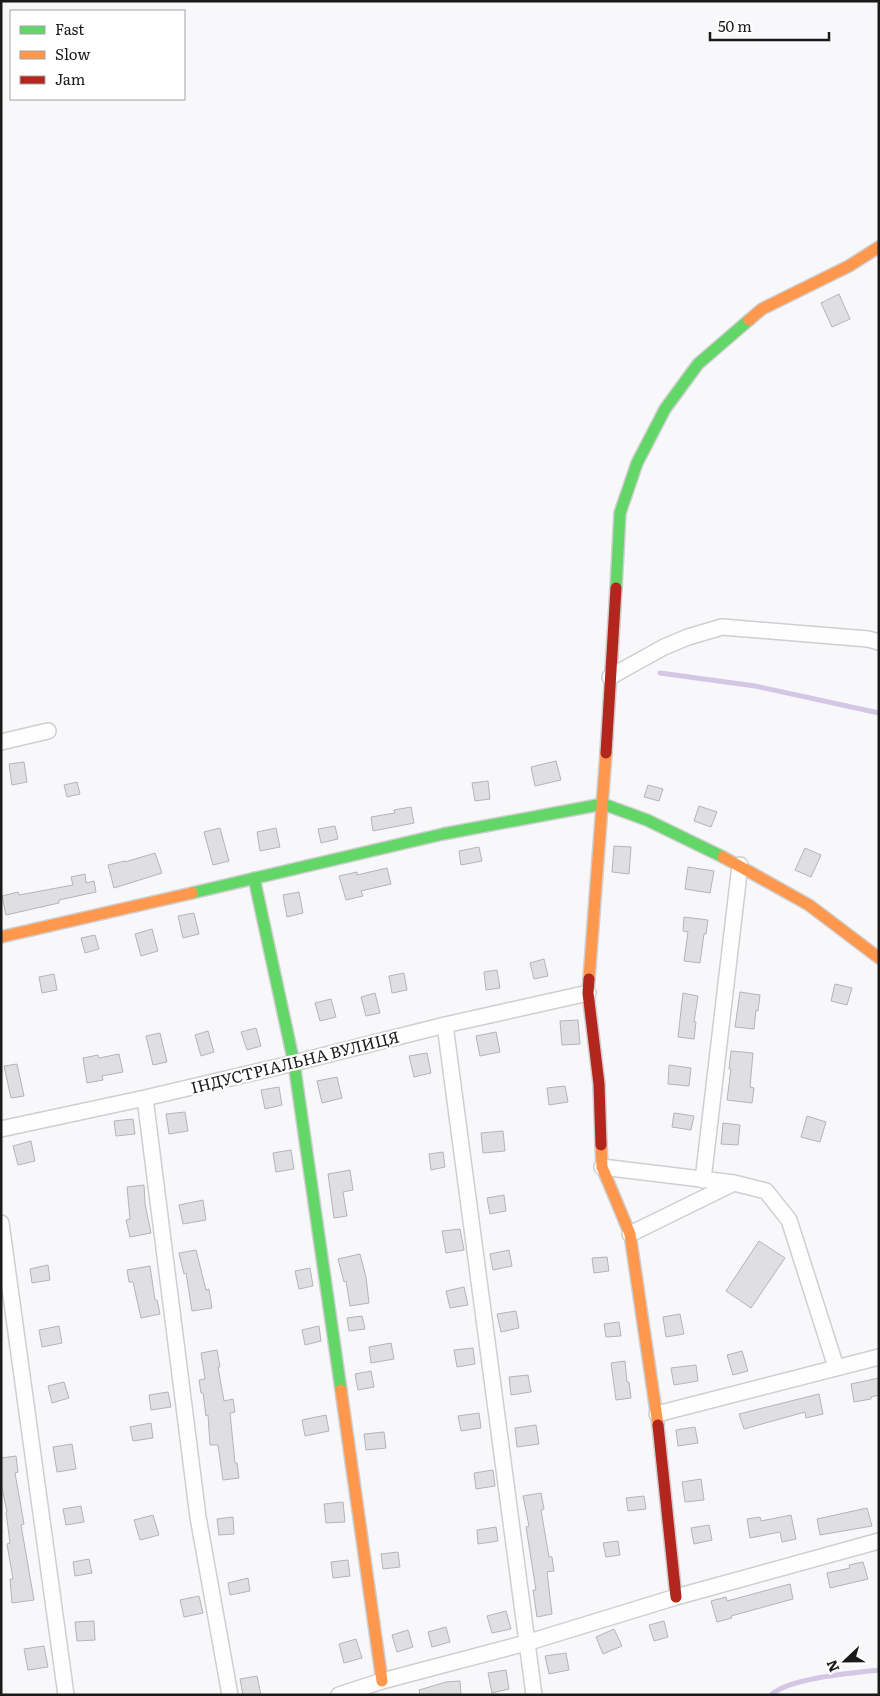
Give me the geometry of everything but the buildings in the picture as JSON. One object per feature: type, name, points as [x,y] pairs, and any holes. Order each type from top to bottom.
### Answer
[{"type":"street","points":[[676,1597],[657,1414],[630,1234],[602,1167],[599,1084],[588,993],[604,804],[620,513],[636,463],[665,409],[698,364],[762,309],[849,266],[879,247]]},
{"type":"street","points":[[610,676],[664,646],[722,627],[868,639],[879,642]]},
{"type":"street","points":[[1,742],[48,731]]},
{"type":"street","points":[[1,937],[443,834],[604,804],[647,820],[740,865],[809,905],[879,958]]},
{"type":"street","points":[[703,1180],[740,865]]},
{"type":"street","points":[[254,878],[294,1063],[382,1681]]},
{"type":"street","name":"ІНДУСТРІАЛЬНА ВУЛИЦЯ","points":[[1,1129],[145,1098],[445,1025],[588,993]]},
{"type":"street","points":[[445,1025],[534,1695]]},
{"type":"street","points":[[145,1098],[198,1518],[230,1695]]},
{"type":"street","points":[[602,1167],[734,1183],[766,1191],[789,1220],[836,1367]]},
{"type":"street","points":[[630,1234],[734,1183]]},
{"type":"street","points":[[1,1223],[66,1695]]},
{"type":"street","points":[[657,1414],[879,1357]]},
{"type":"street","points":[[339,1695],[382,1681],[526,1643],[676,1597],[879,1541]]},
{"type":"waterway","points":[[660,673],[755,686],[879,713]]},
{"type":"waterway","points":[[771,1695],[780,1689],[806,1680],[879,1670]]},
{"type":"traffic: fast","points":[[616,588],[620,513],[637,463],[665,409],[698,364],[749,320]]},
{"type":"traffic: fast","points":[[192,893],[443,834],[603,804],[647,820],[723,857]]},
{"type":"traffic: fast","points":[[254,878],[294,1063],[341,1390]]},
{"type":"traffic: slow","points":[[749,320],[762,309],[849,266],[879,247]]},
{"type":"traffic: slow","points":[[589,979],[606,753]]},
{"type":"traffic: slow","points":[[723,857],[809,905],[879,958]]},
{"type":"traffic: slow","points":[[1,937],[192,893]]},
{"type":"traffic: slow","points":[[601,1145],[602,1167],[630,1234],[658,1425]]},
{"type":"traffic: slow","points":[[341,1390],[382,1681]]},
{"type":"traffic: jam","points":[[606,753],[616,588]]},
{"type":"traffic: jam","points":[[589,979],[588,993],[599,1084],[601,1145]]},
{"type":"traffic: jam","points":[[658,1425],[676,1597]]}]
